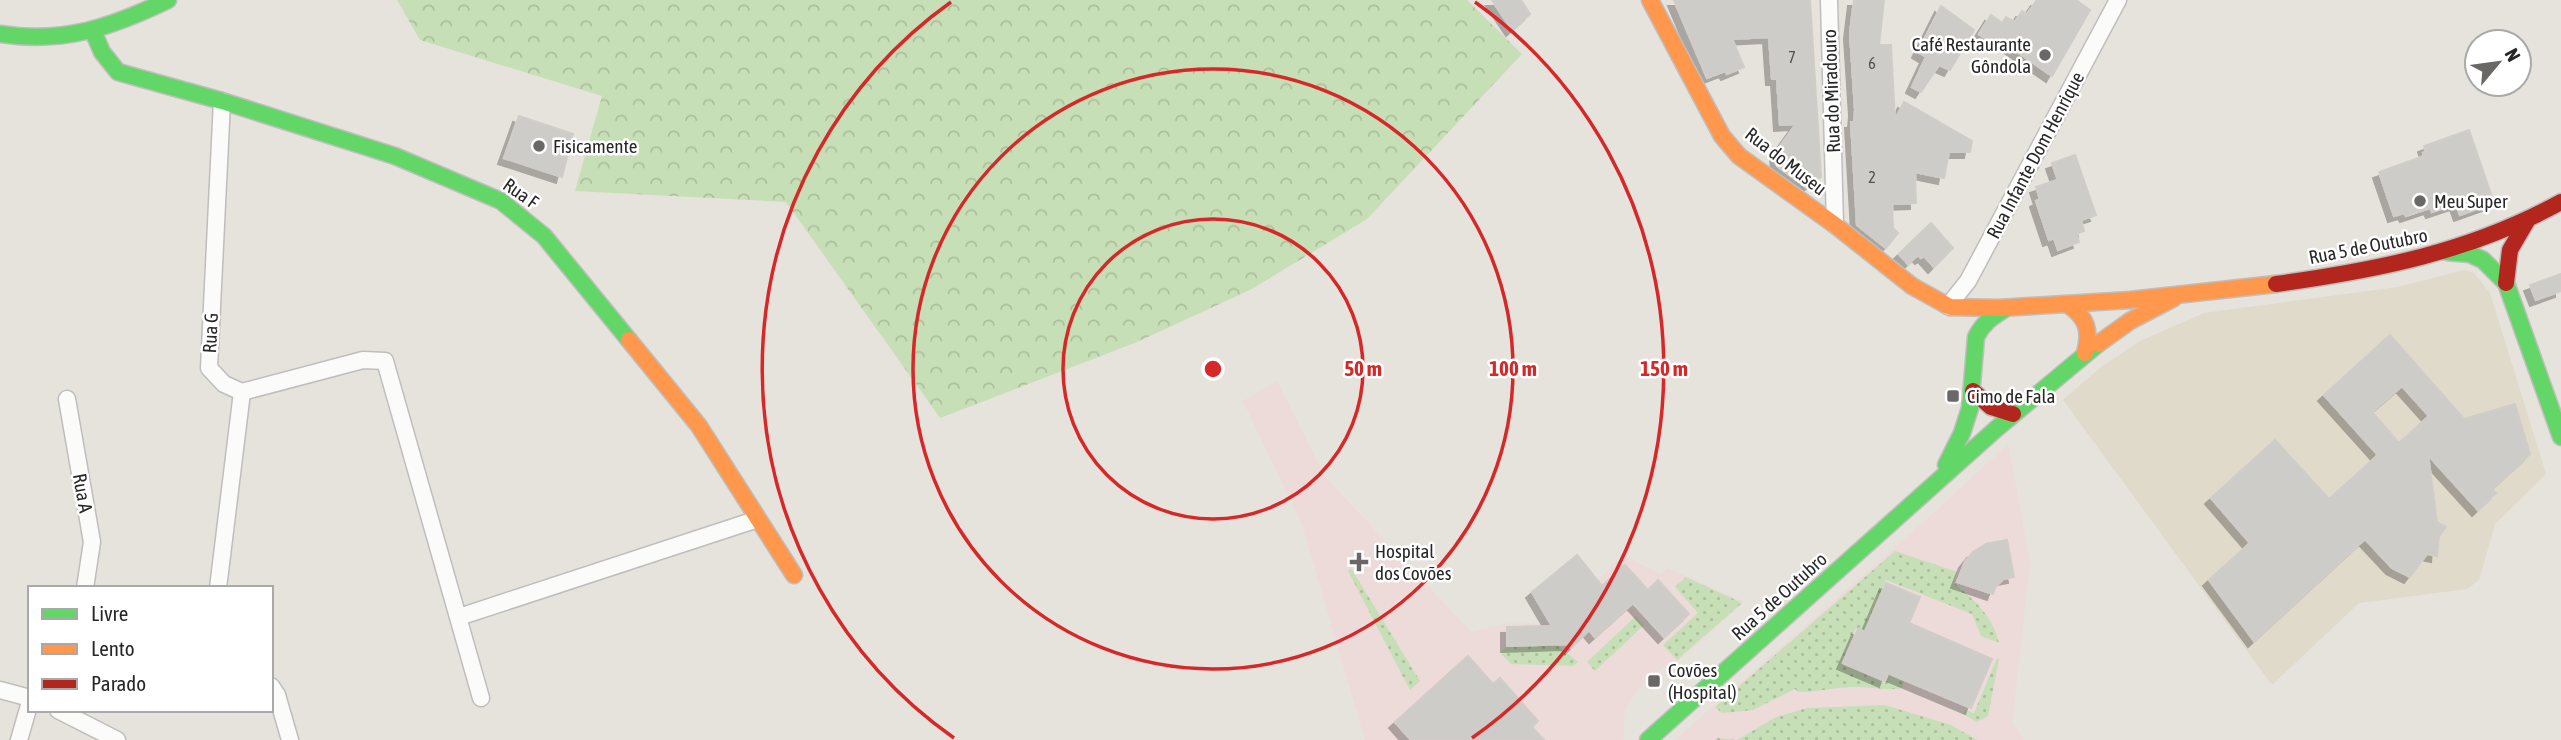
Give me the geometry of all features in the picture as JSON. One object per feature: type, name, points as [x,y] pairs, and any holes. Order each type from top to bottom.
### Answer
[{"type":"street","points":[[0,34],[24,40],[62,38],[93,31],[168,0]]},
{"type":"street","name":"Rua do Museu","points":[[1650,0],[1722,136],[1748,163],[1835,225],[1912,286],[1949,307]]},
{"type":"street","name":"Rua do Miradouro","points":[[1829,0],[1835,225]]},
{"type":"street","name":"Rua Infante Dom Henrique","points":[[1949,307],[1968,281],[2118,0]]},
{"type":"street","name":"Rua F","points":[[93,31],[102,52],[118,72],[395,156],[501,201],[544,236],[699,426],[794,575]]},
{"type":"street","name":"Rua G","points":[[222,102],[209,368],[223,384],[242,392]]},
{"type":"street","name":"Rua 5 de Outubro","points":[[2067,304],[2174,298],[2381,268],[2447,251],[2526,221],[2561,202]]},
{"type":"street","points":[[2506,284],[2508,250],[2526,221]]},
{"type":"street","points":[[2447,251],[2470,254],[2483,260],[2506,284],[2561,437]]},
{"type":"street","name":"Rua 5 de Outubro","points":[[2085,353],[2130,321],[2174,298]]},
{"type":"street","points":[[2067,304],[2079,311],[2088,322],[2090,338],[2085,353],[2013,414],[1999,412],[1984,404],[1973,391],[1972,350],[1961,324],[1949,307],[1983,310],[2067,304]]},
{"type":"street","points":[[1972,350],[1981,326],[1993,315],[2009,307]]},
{"type":"street","points":[[218,586],[242,392],[363,360],[385,361],[481,698]]},
{"type":"street","name":"Rua 5 de Outubro","points":[[1936,482],[1967,423],[1973,391]]},
{"type":"street","name":"Rua A","points":[[67,399],[92,542],[85,586]]},
{"type":"street","name":"Rua 5 de Outubro","points":[[1648,740],[2013,414]]},
{"type":"street","points":[[459,617],[758,519]]},
{"type":"street","points":[[273,689],[290,740]]},
{"type":"street","points":[[0,690],[28,699]]},
{"type":"street","points":[[19,740],[28,707]]},
{"type":"street","points":[[62,712],[117,740]]},
{"type":"shaded area","points":[[2464,270],[2474,273],[2490,293],[2546,474],[2495,524],[2479,580],[2467,589],[2359,603],[2272,685],[2063,400],[2101,367],[2140,341],[2204,313],[2398,287]]},
{"type":"shaded area","name":"Hospital dos Covões","points":[[1277,381],[1324,476],[1471,632],[1508,623],[1549,624],[1624,556],[1661,574],[1668,568],[1744,602],[1668,670],[1664,666],[1639,688],[1625,708],[1623,740],[1365,740],[1302,524],[1243,401]]},
{"type":"shaded area","points":[[2008,444],[2030,563],[2012,722],[2024,740],[1675,740],[1936,511]]},
{"type":"green space","points":[[397,0],[1467,0],[1522,54],[1367,219],[1252,289],[1137,342],[940,418],[786,202],[575,191],[602,96],[420,40]]},
{"type":"green space","points":[[1895,551],[1957,572],[1954,583],[1987,616],[1999,643],[1981,636],[1972,614],[1886,580],[1864,630],[1856,628],[1841,664],[1885,683],[1889,675],[1904,682],[1902,688],[1849,687],[1798,692],[1795,689],[1753,710],[1722,713],[1715,707]]},
{"type":"green space","points":[[1351,568],[1420,681],[1410,690],[1348,571]]},
{"type":"green space","points":[[1686,577],[1742,603],[1677,660],[1663,645],[1698,613],[1675,587]]},
{"type":"green space","points":[[1636,616],[1644,625],[1595,671],[1587,662]]},
{"type":"green space","points":[[1557,645],[1578,662],[1573,666],[1511,664],[1502,655],[1502,651],[1507,647]]},
{"type":"green space","points":[[1997,658],[1999,659],[1988,716],[1977,722],[1963,714],[1965,710],[1974,713]]},
{"type":"green space","points":[[1885,705],[1951,725],[1977,740],[1737,740],[1776,717],[1807,708]]},
{"type":"building","points":[[1492,0],[1521,0],[1530,14],[1512,30]]},
{"type":"building","points":[[1674,0],[1810,0],[1821,177],[1806,187],[1777,166],[1776,152],[1796,124],[1780,125],[1777,79],[1772,79],[1769,37],[1732,39],[1744,67],[1707,78]]},
{"type":"building","points":[[1854,0],[1884,0],[1879,45],[1891,45],[1895,120],[1904,102],[1972,141],[1970,152],[1949,152],[1944,178],[1915,172],[1916,203],[1892,204],[1893,228],[1898,233],[1886,248],[1857,225],[1851,122],[1854,122],[1855,110],[1850,33]]},
{"type":"building","points":[[2037,0],[2076,0],[2090,10],[2052,76],[2000,40],[1995,46],[1979,34],[1991,15],[2002,23],[2006,17],[2015,22],[2022,11],[2027,14]]},
{"type":"building","points":[[1941,6],[1974,30],[1950,70],[1939,65],[1921,92],[1912,87],[1926,57],[1918,52]]},
{"type":"building","name":"Fisicamente","points":[[519,116],[573,134],[562,177],[504,158]]},
{"type":"building","points":[[2469,130],[2494,203],[2460,215],[2456,204],[2432,212],[2430,208],[2406,216],[2404,213],[2394,216],[2379,172],[2424,156],[2424,146]]},
{"type":"building","points":[[2075,155],[2096,215],[2081,220],[2084,231],[2076,234],[2079,242],[2058,250],[2054,238],[2049,240],[2036,201],[2040,199],[2036,187],[2058,180],[2052,163]]},
{"type":"building","points":[[1931,223],[1953,248],[1934,267],[1924,256],[1921,258],[1918,255],[1908,264],[1899,254]]},
{"type":"building","points":[[2561,274],[2561,291],[2536,300],[2530,285]]},
{"type":"building","points":[[2390,335],[2464,419],[2515,404],[2530,454],[2492,489],[2496,493],[2478,510],[2428,455],[2437,522],[2446,527],[2439,536],[2437,556],[2427,554],[2410,577],[2392,568],[2365,539],[2254,641],[2209,580],[2250,543],[2211,498],[2275,440],[2329,499],[2378,455],[2324,395]],"holes":[[[2402,386],[2429,416],[2399,443],[2372,412]]]},
{"type":"building","points":[[2007,540],[2014,577],[2003,579],[1993,594],[1957,582],[1965,562],[1973,552],[1986,544]]},
{"type":"building","points":[[1577,555],[1602,586],[1625,565],[1648,590],[1658,580],[1689,614],[1664,637],[1633,603],[1595,637],[1589,630],[1571,648],[1568,644],[1507,646],[1507,627],[1552,626],[1532,592]]},
{"type":"building","points":[[1886,583],[1920,597],[1909,623],[1992,659],[1971,708],[1888,673],[1885,681],[1843,663],[1858,629],[1865,632]]},
{"type":"building","points":[[1468,656],[1493,684],[1500,678],[1538,721],[1532,727],[1544,740],[1411,740],[1395,722]]},
{"type":"traffic: fast","points":[[0,34],[45,37],[87,31],[127,18],[168,0]]},
{"type":"traffic: fast","points":[[93,31],[102,52],[118,72],[222,101],[395,156],[501,201],[544,236],[629,340]]},
{"type":"traffic: fast","points":[[2447,252],[2470,254],[2483,260],[2506,283],[2561,437]]},
{"type":"traffic: fast","points":[[1946,465],[1962,433],[1970,408],[1976,337],[1988,321],[2005,309]]},
{"type":"traffic: fast","points":[[1648,740],[1996,429],[2098,344]]},
{"type":"traffic: slow","points":[[1650,0],[1722,136],[1739,156],[1835,225],[1912,286],[1948,306]]},
{"type":"traffic: slow","points":[[1950,307],[1999,308],[2130,300],[2276,284]]},
{"type":"traffic: slow","points":[[2098,344],[2130,321],[2174,298]]},
{"type":"traffic: slow","points":[[2067,304],[2079,314],[2086,325],[2088,338],[2085,353]]},
{"type":"traffic: slow","points":[[629,340],[699,426],[794,575]]},
{"type":"traffic: jam","points":[[2276,284],[2387,265],[2458,246],[2492,234],[2561,202]]},
{"type":"traffic: jam","points":[[2506,283],[2510,250],[2527,221]]},
{"type":"traffic: jam","points":[[1973,391],[1991,407],[2013,414]]},
{"type":"place","name":"Café Restaurante Gôndola","points":[[2045,55]]},
{"type":"place","name":"Fisicamente","points":[[539,146]]},
{"type":"place","name":"Meu Super","points":[[2420,201]]},
{"type":"place","name":"Cimo de Fala","points":[[1953,396]]},
{"type":"place","name":"Hospital dos Covões","points":[[1359,562]]},
{"type":"place","name":"Covões (Hospital)","points":[[1654,681]]}]
